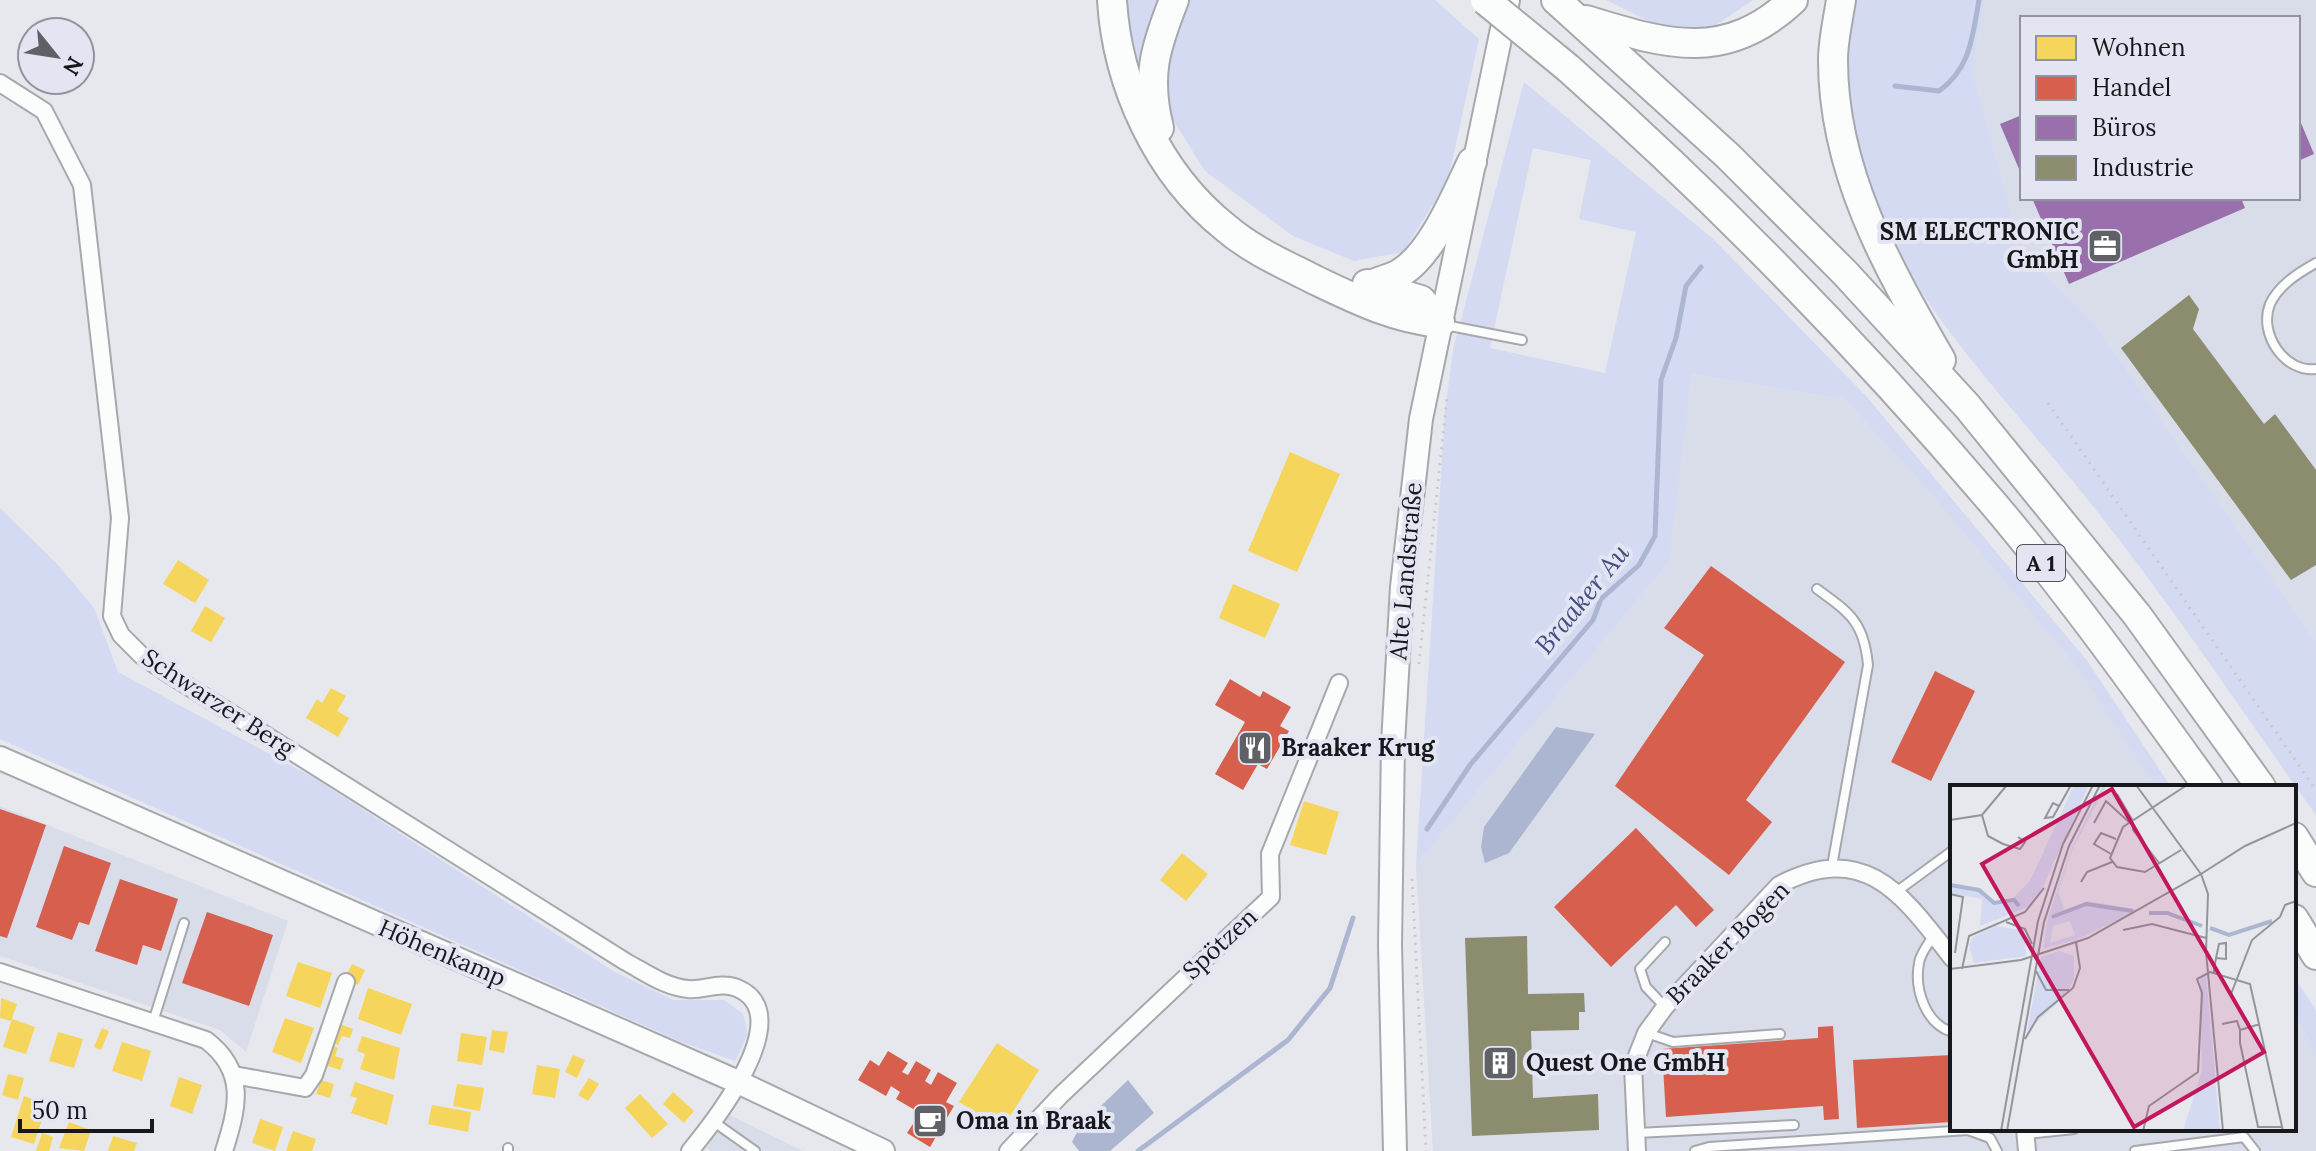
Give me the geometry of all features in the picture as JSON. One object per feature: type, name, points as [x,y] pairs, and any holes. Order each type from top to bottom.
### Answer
[{"type":"highway","points":[[1112,0],[1116,39],[1129,89],[1148,131],[1200,204],[1225,228],[1258,252],[1386,314],[1440,323]]},
{"type":"highway","points":[[1167,159],[1153,105],[1151,75],[1155,48],[1174,0]]},
{"type":"highway","name":"A 1","points":[[1485,0],[1568,68],[1698,187],[1858,351],[2011,526],[2105,644],[2207,785]]},
{"type":"highway","points":[[1567,9],[1659,41],[1700,45],[1726,42],[1753,30],[1793,0]]},
{"type":"highway","points":[[1841,0],[1833,57],[1834,100],[1842,149],[1853,186],[1903,296],[1967,406]]},
{"type":"highway","name":"A 1","points":[[1567,9],[1728,156],[1845,273],[1967,406],[2137,615],[2260,785]]},
{"type":"highway","points":[[1373,284],[1402,272],[1418,256],[1443,221],[1472,162]]},
{"type":"highway","points":[[1315,280],[1373,284],[1421,300],[1440,323]]},
{"type":"highway","points":[[2296,840],[2316,872]]},
{"type":"highway","points":[[2296,922],[2316,955]]},
{"type":"main road","name":"Alte Landstraße","points":[[1395,1151],[1390,945],[1394,728],[1402,587],[1421,419],[1508,0]]},
{"type":"main road","name":"Höhenkamp","points":[[0,758],[738,1082],[883,1151]]},
{"type":"street","name":"Schwarzer Berg","points":[[0,83],[44,111],[82,185],[120,518],[112,616],[121,635],[142,656],[167,673],[626,962],[679,987],[737,988],[753,1001],[761,1026],[738,1082],[714,1122],[690,1151]]},
{"type":"street","name":"Spötzen","points":[[1008,1151],[1061,1095],[1271,897],[1270,854],[1339,683]]},
{"type":"street","name":"Braaker Bogen","points":[[1637,1151],[1633,1066],[1646,1033],[1665,1007],[1779,885],[1803,872],[1832,866],[1869,874],[1896,892],[1950,955]]},
{"type":"street","points":[[0,972],[206,1040],[223,1053],[234,1075],[235,1117],[224,1151]]},
{"type":"street","points":[[234,1075],[305,1088],[314,1075],[346,982]]},
{"type":"lane","points":[[2316,263],[2286,283],[2268,313],[2270,335],[2284,358],[2297,368],[2316,369]]},
{"type":"lane","points":[[1440,323],[1522,340]]},
{"type":"lane","points":[[1817,589],[1852,614],[1861,630],[1868,665],[1832,866]]},
{"type":"lane","points":[[1896,892],[1950,852]]},
{"type":"lane","points":[[153,1022],[184,923]]},
{"type":"lane","points":[[1934,935],[1919,962],[1920,986],[1926,1012],[1937,1028],[1950,1031]]},
{"type":"lane","points":[[1665,942],[1640,969],[1646,987],[1665,1007]]},
{"type":"lane","points":[[1646,1033],[1673,1042],[1780,1034]]},
{"type":"lane","points":[[714,1122],[755,1151]]},
{"type":"lane","points":[[1636,1133],[1794,1125]]},
{"type":"lane","points":[[1695,1151],[1724,1146],[1953,1131]]},
{"type":"lane","points":[[1971,1131],[1990,1138],[1997,1151]]},
{"type":"lane","points":[[2026,1138],[2063,1131]]},
{"type":"lane","points":[[2135,1151],[2244,1137],[2255,1151]]},
{"type":"path","points":[[1418,670],[1449,386]]},
{"type":"path","points":[[2048,403],[2316,790]]},
{"type":"path","points":[[1412,868],[1426,1151]]},
{"type":"shaded area","points":[[1126,0],[1435,0],[1479,39],[1448,180],[1403,252],[1354,261],[1293,236],[1205,171],[1130,51]]},
{"type":"shaded area","points":[[1606,0],[1753,0],[1716,25],[1664,29]]},
{"type":"shaded area","points":[[1852,0],[1984,0],[1972,71],[2022,251],[2095,325],[2316,642],[2316,815],[2125,547],[1955,339],[1913,279],[1878,216],[1855,149],[1845,77]]},
{"type":"shaded area","points":[[1984,0],[2316,0],[2316,642],[2095,325],[2022,251],[1972,71]]},
{"type":"shaded area","points":[[1524,82],[1713,239],[1866,396],[2088,662],[2170,785],[2155,785],[2073,662],[1911,471],[1844,399],[1691,374],[1669,562],[1416,865],[1445,412],[1453,350]],"holes":[[[1533,148],[1591,160],[1579,219],[1636,232],[1605,373],[1490,348]]]},
{"type":"shaded area","points":[[1690,374],[1844,399],[1911,471],[2073,662],[2155,785],[1950,785],[1950,1131],[2296,1131],[2296,1017],[2316,1053],[2316,1151],[1433,1151],[1416,865],[1669,562]]},
{"type":"shaded area","points":[[0,508],[57,564],[94,608],[118,672],[316,779],[613,971],[673,1000],[724,1000],[743,1014],[748,1034],[735,1061],[679,1041],[0,739]]},
{"type":"shaded area","points":[[1556,727],[1595,734],[1509,853],[1485,863],[1481,847],[1484,827]]},
{"type":"shaded area","points":[[0,806],[288,921],[246,1052],[220,1030],[0,956]]},
{"type":"shaded area","points":[[2296,979],[2316,1011],[2316,1053],[2296,1017]]},
{"type":"shaded area","points":[[1128,1080],[1154,1113],[1110,1151],[1079,1151],[1072,1142],[1080,1126]]},
{"type":"shaded area","points":[[727,1114],[803,1151],[710,1151],[707,1148]]},
{"type":"building: Wohnen","points":[[1290,452],[1340,474],[1297,572],[1248,551]]},
{"type":"building: Wohnen","points":[[178,560],[209,580],[195,603],[163,584]]},
{"type":"building: Wohnen","points":[[1233,584],[1280,604],[1265,638],[1219,618]]},
{"type":"building: Wohnen","points":[[205,606],[225,618],[211,642],[191,631]]},
{"type":"building: Wohnen","points":[[331,688],[346,696],[337,711],[349,718],[338,737],[306,718],[317,699],[322,703]]},
{"type":"building: Wohnen","points":[[1304,801],[1339,812],[1326,855],[1290,845]]},
{"type":"building: Wohnen","points":[[1182,853],[1208,874],[1186,901],[1160,880]]},
{"type":"building: Wohnen","points":[[298,962],[332,973],[320,1008],[286,996]]},
{"type":"building: Wohnen","points":[[352,964],[365,970],[358,985],[345,978]]},
{"type":"building: Wohnen","points":[[368,988],[412,1004],[401,1035],[358,1019]]},
{"type":"building: Wohnen","points":[[1,998],[17,1004],[11,1021],[0,1018]]},
{"type":"building: Wohnen","points":[[285,1018],[314,1028],[301,1063],[272,1052]]},
{"type":"building: Wohnen","points":[[12,1019],[35,1027],[26,1054],[3,1047]]},
{"type":"building: Wohnen","points":[[340,1024],[353,1029],[350,1038],[342,1036],[338,1045],[333,1043]]},
{"type":"building: Wohnen","points":[[102,1028],[109,1031],[101,1050],[94,1047]]},
{"type":"building: Wohnen","points":[[492,1030],[508,1032],[504,1053],[489,1050]]},
{"type":"building: Wohnen","points":[[58,1032],[83,1039],[74,1068],[49,1061]]},
{"type":"building: Wohnen","points":[[461,1033],[487,1037],[482,1065],[457,1061]]},
{"type":"building: Wohnen","points":[[362,1036],[400,1048],[394,1080],[360,1069],[365,1054],[357,1051]]},
{"type":"building: Wohnen","points":[[122,1042],[151,1051],[142,1081],[112,1071]]},
{"type":"building: Wohnen","points":[[997,1043],[1039,1070],[1002,1129],[959,1102]]},
{"type":"building: Wohnen","points":[[332,1046],[338,1048],[335,1056],[344,1059],[340,1070],[325,1065]]},
{"type":"building: Wohnen","points":[[573,1055],[585,1060],[577,1078],[565,1072]]},
{"type":"building: Wohnen","points":[[537,1065],[560,1069],[555,1098],[532,1094]]},
{"type":"building: Wohnen","points":[[8,1074],[24,1078],[18,1100],[2,1095]]},
{"type":"building: Wohnen","points":[[179,1077],[202,1085],[192,1114],[170,1106]]},
{"type":"building: Wohnen","points":[[589,1078],[599,1084],[588,1101],[578,1095]]},
{"type":"building: Wohnen","points":[[321,1080],[334,1084],[330,1098],[316,1094]]},
{"type":"building: Wohnen","points":[[355,1082],[394,1095],[387,1125],[351,1113],[357,1098],[350,1096]]},
{"type":"building: Wohnen","points":[[457,1084],[484,1088],[480,1111],[453,1106]]},
{"type":"building: Wohnen","points":[[673,1092],[694,1111],[684,1123],[663,1104]]},
{"type":"building: Wohnen","points":[[640,1094],[668,1124],[652,1138],[625,1108]]},
{"type":"building: Wohnen","points":[[24,1096],[47,1104],[34,1144],[11,1137]]},
{"type":"building: Wohnen","points":[[432,1105],[471,1112],[468,1132],[428,1124]]},
{"type":"building: Wohnen","points":[[260,1119],[283,1127],[275,1151],[252,1143]]},
{"type":"building: Wohnen","points":[[69,1122],[91,1130],[84,1151],[59,1148]]},
{"type":"building: Wohnen","points":[[293,1131],[316,1139],[312,1151],[286,1151]]},
{"type":"building: Wohnen","points":[[42,1133],[53,1137],[49,1151],[36,1151]]},
{"type":"building: Wohnen","points":[[113,1136],[137,1143],[134,1151],[108,1151]]},
{"type":"building: Handel","points":[[1711,566],[1845,662],[1746,800],[1772,822],[1729,875],[1615,786],[1704,655],[1664,628]]},
{"type":"building: Handel","points":[[1935,671],[1975,691],[1931,781],[1891,762]]},
{"type":"building: Handel","name":"Braaker Krug","points":[[1230,679],[1260,697],[1263,691],[1291,707],[1280,726],[1289,731],[1267,769],[1258,764],[1243,790],[1215,774],[1245,722],[1215,705]]},
{"type":"building: Handel","points":[[0,809],[46,825],[7,938],[0,936]]},
{"type":"building: Handel","points":[[1636,828],[1714,910],[1696,927],[1676,905],[1611,967],[1554,907]]},
{"type":"building: Handel","points":[[64,846],[111,863],[89,925],[79,922],[72,940],[36,927]]},
{"type":"building: Handel","points":[[120,879],[178,899],[161,951],[143,945],[137,965],[95,951]]},
{"type":"building: Handel","points":[[207,912],[273,935],[249,1006],[182,983]]},
{"type":"building: Handel","points":[[1833,1026],[1839,1119],[1824,1120],[1823,1106],[1666,1117],[1662,1049],[1818,1038],[1818,1027]]},
{"type":"building: Handel","points":[[888,1051],[908,1063],[902,1072],[908,1075],[916,1061],[931,1070],[925,1081],[931,1085],[938,1072],[957,1083],[946,1102],[954,1106],[930,1147],[907,1133],[920,1113],[896,1099],[900,1092],[891,1086],[886,1096],[858,1080],[870,1060],[879,1066]]},
{"type":"building: Handel","points":[[1950,1055],[1950,1122],[1857,1128],[1853,1060]]},
{"type":"building: Büros","name":"SM ELECTRONIC GmbH","points":[[2020,116],[2020,171],[2000,124]]},
{"type":"building: Büros","points":[[2300,121],[2314,154],[2300,160]]},
{"type":"building: Büros","name":"SM ELECTRONIC GmbH","points":[[2033,200],[2242,200],[2245,208],[2069,284]]},
{"type":"building: Industrie","points":[[2189,295],[2199,309],[2193,329],[2264,424],[2275,414],[2316,470],[2316,565],[2291,580],[2121,348]]},
{"type":"building: Industrie","name":"Quest One GmbH","points":[[1527,936],[1528,994],[1584,993],[1585,1012],[1579,1012],[1579,1030],[1531,1031],[1533,1098],[1598,1094],[1599,1130],[1472,1136],[1465,938]]},
{"type":"waterway","name":"Braaker Au","points":[[1895,86],[1939,91],[1950,82],[1968,51],[1979,0]]},
{"type":"waterway","name":"Braaker Au","points":[[1427,829],[1470,765],[1593,620],[1601,599],[1639,565],[1655,536],[1661,380],[1676,338],[1686,286],[1701,267]]},
{"type":"waterway","name":"Braaker Au","points":[[1138,1151],[1288,1040],[1330,988],[1353,918]]},
{"type":"place","name":"SM ELECTRONIC GmbH","points":[[2105,246]]},
{"type":"place","name":"Braaker Krug","points":[[1255,748]]},
{"type":"place","name":"Quest One GmbH","points":[[1500,1063]]},
{"type":"place","name":"Oma in Braak","points":[[930,1121]]}]
